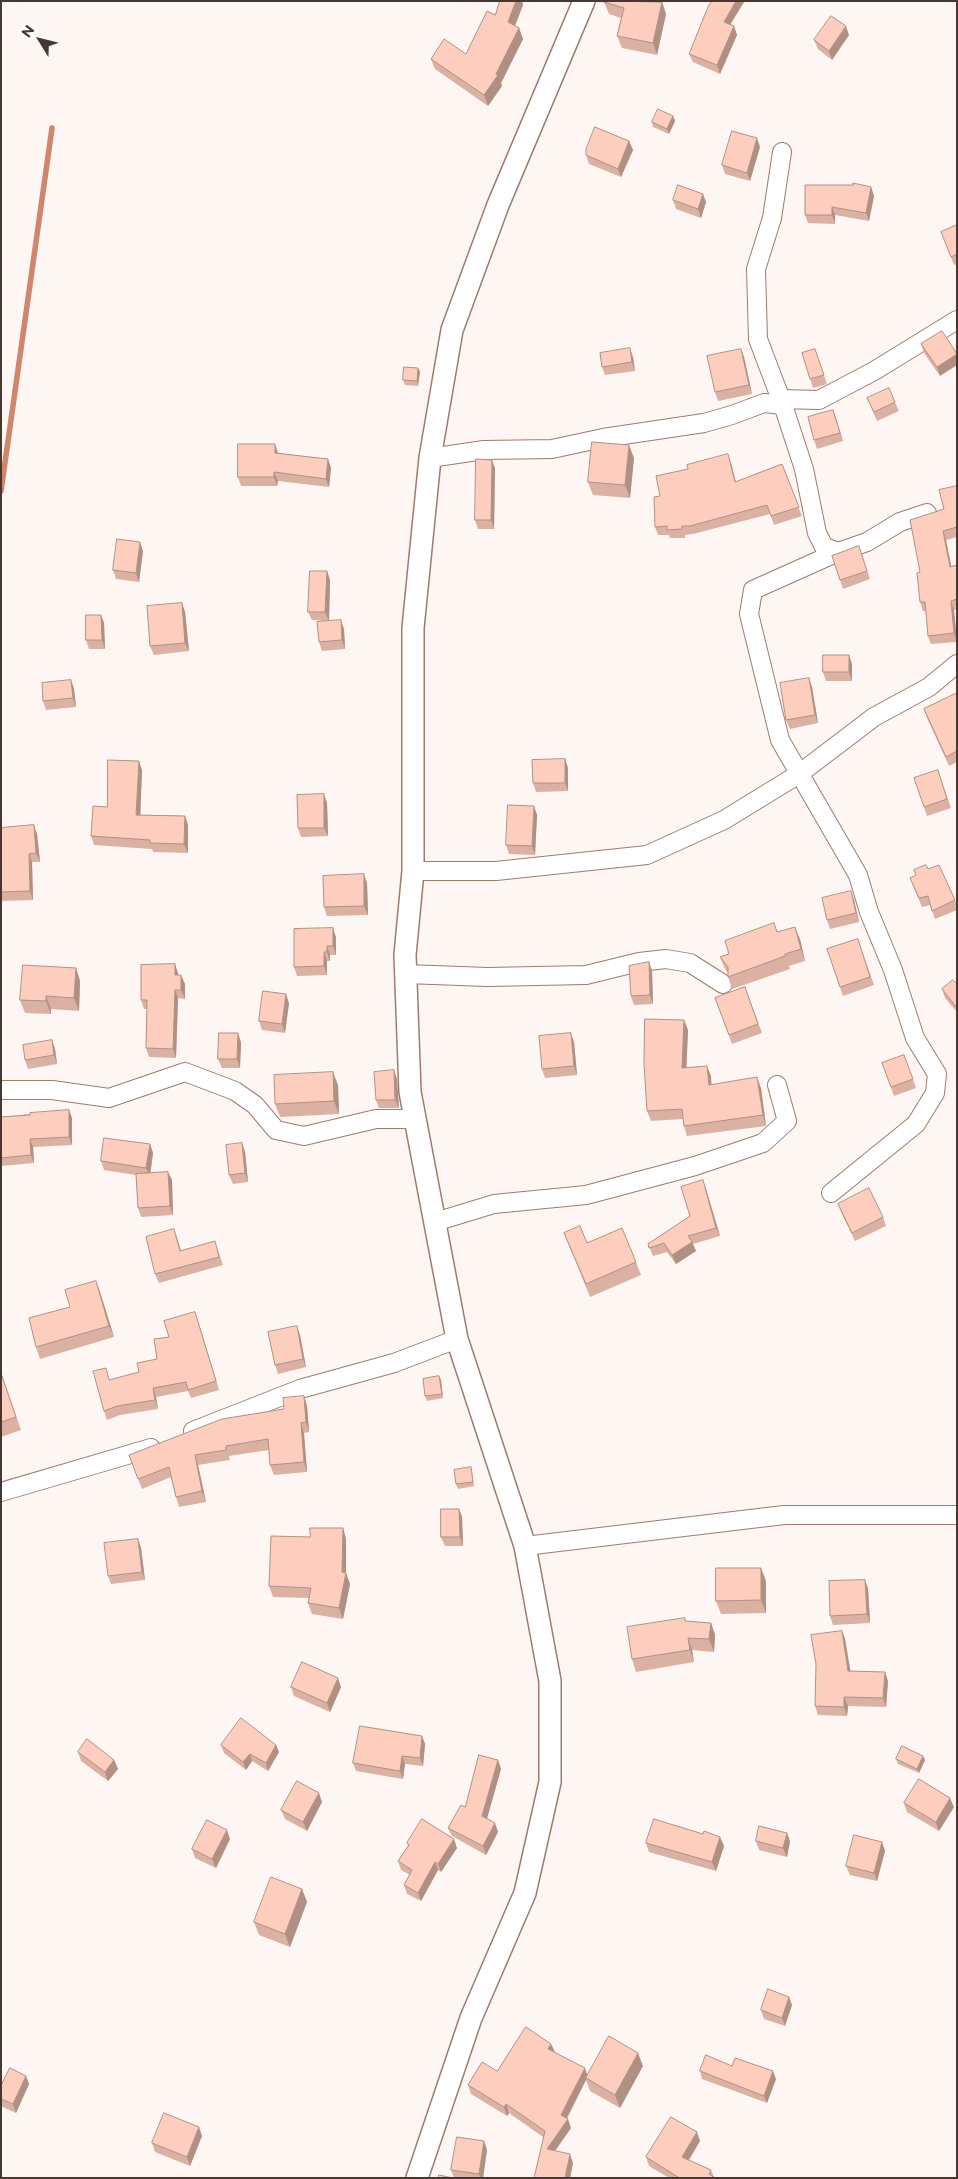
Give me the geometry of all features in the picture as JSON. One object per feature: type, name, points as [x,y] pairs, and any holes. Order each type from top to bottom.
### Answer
[{"type":"street","points":[[417,2178],[471,2018],[525,1893],[550,1782],[550,1681],[525,1546],[457,1338],[436,1238],[435,1222],[410,1092],[405,974],[413,871],[413,628],[430,458],[452,330],[498,205],[584,1]]},
{"type":"street","points":[[782,152],[772,218],[756,269],[758,338],[804,469],[817,533],[824,547],[838,552]]},
{"type":"street","points":[[430,458],[484,450],[552,449],[603,438],[704,423],[764,403],[819,400],[874,371],[957,320]]},
{"type":"street","points":[[831,1193],[916,1124],[935,1093],[937,1074],[915,1038],[893,970],[869,912],[858,875],[780,740],[749,614],[753,590],[838,552],[867,542],[900,522],[927,513]]},
{"type":"street","points":[[413,871],[496,871],[647,855],[724,820],[799,774],[874,717],[929,687],[957,664]]},
{"type":"street","points":[[405,974],[488,977],[586,975],[639,962],[666,959],[690,963],[723,984]]},
{"type":"street","points":[[1,1090],[52,1090],[109,1098],[185,1072],[235,1091],[255,1105],[276,1130],[304,1136],[376,1119],[416,1119]]},
{"type":"street","points":[[435,1222],[494,1204],[586,1195],[695,1166],[763,1143],[786,1121],[777,1085]]},
{"type":"street","points":[[1,1492],[139,1452],[300,1389],[394,1363],[457,1338]]},
{"type":"street","points":[[525,1546],[784,1515],[957,1515]]},
{"type":"building","points":[[500,1],[516,1],[508,22],[519,28],[496,74],[498,75],[484,95],[431,59],[444,39],[466,54],[487,11],[495,15]]},
{"type":"building","points":[[605,1],[662,2],[653,43],[617,36],[624,8]]},
{"type":"building","points":[[712,1],[736,1],[724,22],[734,26],[717,65],[689,54]]},
{"type":"building","points":[[831,16],[846,26],[829,51],[814,40]]},
{"type":"building","points":[[658,109],[673,116],[667,129],[652,122]]},
{"type":"building","points":[[595,127],[629,141],[618,169],[586,155],[586,149]]},
{"type":"building","points":[[732,131],[757,138],[747,173],[722,165]]},
{"type":"building","points":[[853,183],[871,187],[866,213],[832,207],[832,215],[805,215],[805,185],[853,185]]},
{"type":"building","points":[[678,185],[703,194],[698,209],[673,200]]},
{"type":"building","points":[[957,225],[957,254],[951,257],[941,232]]},
{"type":"building","points":[[942,331],[957,354],[937,367],[921,344]]},
{"type":"building","points":[[630,348],[632,362],[602,367],[600,353]]},
{"type":"building","points":[[741,349],[749,385],[715,392],[707,356]]},
{"type":"building","points":[[815,349],[824,375],[810,379],[802,353]]},
{"type":"building","points":[[404,367],[418,368],[417,381],[403,380]]},
{"type":"building","points":[[889,388],[895,402],[874,412],[867,398]]},
{"type":"building","points":[[833,410],[840,433],[814,440],[808,417]]},
{"type":"building","points":[[592,442],[629,445],[625,485],[588,482]]},
{"type":"building","points":[[238,444],[275,444],[275,453],[328,459],[326,479],[274,472],[274,477],[238,477]]},
{"type":"building","points":[[728,454],[735,482],[782,464],[799,507],[771,516],[767,505],[690,526],[682,526],[682,529],[667,530],[667,526],[655,527],[654,497],[660,496],[656,476],[688,469],[687,465]]},
{"type":"building","points":[[476,459],[492,460],[491,520],[475,520]]},
{"type":"building","points":[[957,486],[957,527],[943,531],[950,567],[957,565],[957,599],[951,601],[954,633],[928,636],[925,602],[920,602],[917,573],[920,572],[910,520],[944,509],[939,490]]},
{"type":"building","points":[[117,539],[140,542],[136,573],[113,570]]},
{"type":"building","points":[[859,546],[867,571],[840,580],[832,556]]},
{"type":"building","points":[[310,571],[327,571],[325,612],[308,612]]},
{"type":"building","points":[[182,603],[185,643],[150,646],[147,606]]},
{"type":"building","points":[[86,615],[101,615],[102,640],[86,640]]},
{"type":"building","points":[[341,620],[342,640],[319,642],[317,622]]},
{"type":"building","points":[[823,655],[849,655],[849,672],[823,672]]},
{"type":"building","points":[[809,678],[815,715],[786,720],[780,683]]},
{"type":"building","points":[[71,680],[73,698],[43,701],[42,683]]},
{"type":"building","points":[[957,693],[957,751],[946,757],[924,709]]},
{"type":"building","points":[[565,759],[565,783],[533,783],[532,760]]},
{"type":"building","points":[[108,760],[139,761],[136,815],[185,816],[184,844],[150,843],[150,840],[91,836],[93,806],[107,807]]},
{"type":"building","points":[[938,770],[947,799],[924,807],[914,778]]},
{"type":"building","points":[[324,794],[324,828],[298,828],[297,795]]},
{"type":"building","points":[[508,805],[534,806],[532,846],[506,845]]},
{"type":"building","points":[[34,825],[36,853],[29,854],[30,891],[1,892],[1,828]]},
{"type":"building","points":[[926,865],[928,869],[939,865],[955,900],[932,911],[928,896],[919,898],[910,878],[916,875],[914,870]]},
{"type":"building","points":[[364,874],[364,906],[324,907],[323,876]]},
{"type":"building","points":[[851,891],[856,913],[827,920],[822,898]]},
{"type":"building","points":[[774,923],[777,932],[795,927],[801,949],[728,977],[728,967],[720,957],[729,954],[725,941]]},
{"type":"building","points":[[333,928],[333,946],[327,946],[327,952],[324,952],[324,966],[294,967],[294,929]]},
{"type":"building","points":[[858,939],[870,977],[840,987],[827,949]]},
{"type":"building","points":[[649,962],[650,995],[631,996],[629,966]]},
{"type":"building","points":[[175,964],[175,975],[181,975],[181,990],[175,990],[173,1049],[146,1048],[147,1000],[141,1000],[141,965]]},
{"type":"building","points":[[23,965],[76,968],[74,998],[46,996],[46,1001],[20,1000]]},
{"type":"building","points":[[953,980],[957,982],[957,1008],[942,989]]},
{"type":"building","points":[[745,987],[758,1024],[729,1035],[715,998]]},
{"type":"building","points":[[263,991],[286,994],[282,1024],[259,1021]]},
{"type":"building","points":[[645,1019],[684,1020],[682,1068],[707,1066],[709,1085],[757,1077],[763,1115],[684,1126],[682,1109],[647,1111],[644,1064]]},
{"type":"building","points":[[219,1033],[238,1033],[237,1059],[218,1059]]},
{"type":"building","points":[[571,1033],[574,1066],[542,1069],[539,1036]]},
{"type":"building","points":[[52,1040],[54,1055],[25,1060],[23,1045]]},
{"type":"building","points":[[904,1055],[913,1079],[891,1087],[882,1063]]},
{"type":"building","points":[[394,1070],[395,1100],[376,1100],[374,1072]]},
{"type":"building","points":[[333,1072],[334,1101],[275,1104],[274,1075]]},
{"type":"building","points":[[69,1110],[69,1137],[30,1139],[31,1155],[1,1158],[1,1117]]},
{"type":"building","points":[[104,1138],[150,1144],[146,1168],[101,1161]]},
{"type":"building","points":[[242,1143],[245,1173],[229,1175],[226,1145]]},
{"type":"building","points":[[168,1172],[170,1206],[138,1208],[136,1174]]},
{"type":"building","points":[[703,1180],[716,1228],[688,1236],[692,1242],[672,1255],[664,1243],[649,1248],[648,1244],[690,1216],[681,1187]]},
{"type":"building","points":[[869,1188],[883,1217],[852,1233],[838,1204]]},
{"type":"building","points":[[580,1226],[587,1243],[622,1228],[636,1262],[586,1284],[564,1233]]},
{"type":"building","points":[[174,1229],[180,1251],[215,1241],[219,1257],[155,1274],[146,1237]]},
{"type":"building","points":[[96,1281],[109,1326],[36,1347],[29,1318],[70,1307],[65,1290]]},
{"type":"building","points":[[195,1312],[216,1381],[188,1390],[186,1382],[153,1388],[155,1400],[117,1406],[104,1411],[93,1371],[106,1368],[109,1380],[139,1372],[137,1363],[157,1359],[154,1339],[169,1337],[164,1321]]},
{"type":"building","points":[[297,1326],[303,1359],[275,1365],[268,1332]]},
{"type":"building","points":[[1,1373],[16,1417],[1,1422]]},
{"type":"building","points":[[439,1376],[442,1394],[425,1396],[423,1379]]},
{"type":"building","points":[[304,1396],[306,1422],[301,1423],[304,1462],[270,1465],[268,1439],[226,1446],[226,1450],[195,1455],[202,1491],[176,1497],[169,1467],[138,1479],[129,1455],[222,1419],[284,1409],[283,1398]]},
{"type":"building","points":[[471,1467],[473,1482],[456,1484],[454,1470]]},
{"type":"building","points":[[441,1509],[459,1509],[460,1537],[441,1537]]},
{"type":"building","points":[[310,1528],[343,1528],[342,1572],[346,1573],[339,1608],[308,1603],[311,1588],[269,1586],[271,1536],[310,1537]]},
{"type":"building","points":[[138,1539],[142,1572],[108,1576],[104,1543]]},
{"type":"building","points":[[716,1568],[761,1568],[761,1600],[716,1601]]},
{"type":"building","points":[[865,1580],[867,1614],[830,1616],[829,1581]]},
{"type":"building","points":[[685,1618],[685,1621],[711,1623],[709,1639],[688,1638],[690,1650],[632,1659],[627,1627]]},
{"type":"building","points":[[842,1631],[848,1671],[885,1672],[883,1698],[844,1697],[844,1707],[815,1706],[816,1664],[811,1635]]},
{"type":"building","points":[[302,1662],[338,1678],[327,1703],[291,1687]]},
{"type":"building","points":[[241,1718],[276,1745],[266,1763],[250,1754],[243,1762],[221,1745]]},
{"type":"building","points":[[360,1726],[422,1736],[420,1758],[402,1756],[400,1771],[353,1763]]},
{"type":"building","points":[[87,1739],[114,1760],[105,1772],[78,1752]]},
{"type":"building","points":[[902,1746],[923,1756],[917,1769],[896,1759]]},
{"type":"building","points":[[479,1755],[498,1760],[482,1816],[495,1823],[483,1846],[448,1828],[461,1805],[465,1807]]},
{"type":"building","points":[[919,1779],[950,1798],[936,1822],[904,1803]]},
{"type":"building","points":[[297,1781],[319,1793],[303,1822],[281,1810]]},
{"type":"building","points":[[422,1819],[454,1839],[438,1864],[435,1862],[418,1893],[404,1885],[412,1870],[398,1861],[409,1845],[407,1843]]},
{"type":"building","points":[[654,1819],[703,1834],[704,1831],[720,1837],[712,1862],[646,1843]]},
{"type":"building","points":[[207,1820],[227,1830],[212,1859],[192,1849]]},
{"type":"building","points":[[759,1826],[787,1833],[783,1848],[756,1841]]},
{"type":"building","points":[[854,1835],[882,1842],[874,1873],[846,1866]]},
{"type":"building","points":[[271,1877],[302,1889],[285,1934],[254,1922]]},
{"type":"building","points":[[768,1989],[789,1997],[782,2018],[761,2010]]},
{"type":"building","points":[[526,2027],[551,2044],[548,2049],[585,2068],[561,2115],[568,2119],[547,2149],[570,2154],[565,2178],[534,2178],[545,2131],[506,2104],[504,2107],[468,2085],[482,2062],[497,2071]]},
{"type":"building","points":[[609,2036],[638,2053],[615,2095],[586,2078]]},
{"type":"building","points":[[706,2055],[732,2066],[735,2058],[773,2071],[764,2096],[700,2071]]},
{"type":"building","points":[[10,2068],[26,2076],[13,2104],[1,2099],[1,2086]]},
{"type":"building","points":[[164,2113],[199,2127],[187,2157],[152,2143]]},
{"type":"building","points":[[671,2117],[697,2132],[682,2157],[711,2170],[709,2174],[715,2178],[678,2178],[646,2157]]},
{"type":"building","points":[[457,2137],[484,2141],[479,2174],[451,2170]]},
{"type":"building","points":[[439,2175],[453,2178],[438,2178]]},
{"type":"waterway","points":[[1,491],[52,128]]}]
